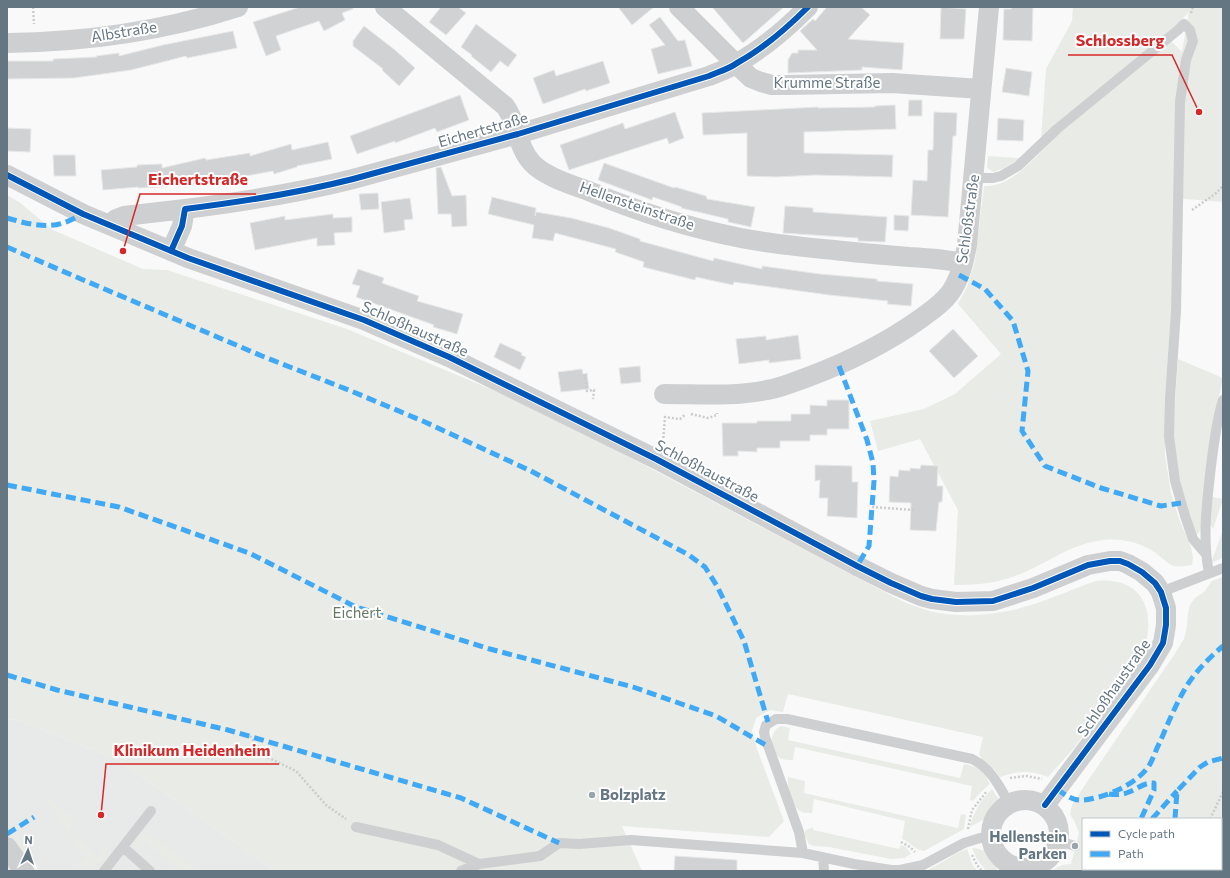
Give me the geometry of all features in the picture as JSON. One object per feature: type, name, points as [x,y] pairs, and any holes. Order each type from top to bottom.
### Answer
[{"type":"street","name":"Albstraße","points":[[7,43],[64,41],[120,34],[174,24],[238,7]]},
{"type":"street","name":"Hellensteinstraße","points":[[385,7],[505,106],[512,117],[526,156],[532,163],[548,174],[604,197],[655,215],[701,229],[740,238],[778,244],[859,253],[939,259],[963,263]]},
{"type":"street","name":"Krumme Straße","points":[[679,7],[751,78],[760,82],[772,85],[892,83],[981,89]]},
{"type":"street","name":"Eichertstraße","points":[[110,225],[116,219],[124,216],[244,201],[328,186],[518,134],[709,76],[752,55],[808,7]]},
{"type":"street","name":"Schloßstraße","points":[[664,394],[722,395],[752,393],[782,386],[839,366],[902,332],[945,300],[956,284],[963,263],[969,230],[989,7]]},
{"type":"street","name":"Schloßhaustraße","points":[[7,175],[56,201],[171,251],[333,309],[404,337],[456,360],[656,459],[871,573],[932,599],[962,603],[993,601],[1024,592],[1088,565],[1110,561],[1120,561],[1136,568],[1150,579],[1161,592],[1166,608],[1166,625],[1162,643],[1158,653],[1150,665],[1045,805]]},
{"type":"street","points":[[171,251],[182,226],[185,209]]},
{"type":"street","points":[[1018,800],[1036,801],[1045,805],[1057,820],[1060,830],[1067,843],[1054,852],[1045,861],[1034,866],[1016,869],[999,855],[993,843],[992,827],[995,817],[1001,809],[1009,803],[1018,800]]},
{"type":"street","points":[[7,846],[24,871]]},
{"type":"lane","points":[[974,178],[993,178],[1018,166],[1057,129],[1184,24],[1190,30],[1193,41],[1186,60],[1180,102],[1179,220],[1176,311],[1169,436],[1175,480],[1185,516],[1193,539],[1205,553]]},
{"type":"lane","points":[[1209,573],[1205,553],[1205,530],[1218,421],[1223,400]]},
{"type":"lane","points":[[1161,592],[1223,568]]},
{"type":"lane","points":[[803,853],[800,832],[765,737],[764,732],[766,725],[772,720],[776,719],[786,719],[972,759],[988,769],[1009,803]]},
{"type":"lane","points":[[104,871],[151,811]]},
{"type":"lane","points":[[356,827],[438,845],[479,864]]},
{"type":"lane","points":[[461,871],[479,864],[540,856],[559,843],[579,844],[631,840],[803,853],[878,868],[900,870],[916,868],[968,841],[992,837]]},
{"type":"lane","points":[[123,847],[150,871]]},
{"type":"lane","points":[[823,857],[824,871]]},
{"type":"path","points":[[1179,220],[1215,194],[1223,186]]},
{"type":"path","points":[[583,376],[585,376],[587,391],[594,390],[593,399]]},
{"type":"path","points":[[656,459],[662,449],[665,417],[680,419],[686,413],[708,418],[717,415],[722,395]]},
{"type":"path","points":[[872,507],[914,510]]},
{"type":"path","points":[[250,736],[265,756],[296,771],[326,805],[356,827]]},
{"type":"path","points":[[1210,818],[1223,792]]},
{"type":"path","points":[[968,808],[972,810]]},
{"type":"path","points":[[968,841],[973,857],[982,871]]},
{"type":"shaded area","points":[[16,719],[117,759],[275,871],[7,871],[7,720]]},
{"type":"green space","points":[[1073,7],[1223,7],[1223,202],[1174,198],[1171,313],[1165,400],[1165,456],[1171,493],[1179,519],[1191,547],[1193,558],[1192,565],[1174,566],[1144,546],[1125,541],[1104,540],[1079,546],[1021,574],[1009,578],[982,584],[954,585],[958,510],[920,439],[878,451],[870,421],[924,409],[955,394],[1001,354],[958,304],[967,287],[975,261],[984,186],[1002,183],[1011,178],[1026,167],[1046,147],[1041,139],[1046,69],[1072,21]],"holes":[[[1189,12],[1182,52],[1166,36]]]},
{"type":"green space","points":[[988,156],[1020,158],[1004,168],[994,172],[987,168]]},
{"type":"green space","name":"Eichert","points":[[7,195],[19,202],[53,230],[143,269],[167,270],[347,329],[538,409],[892,596],[917,607],[944,614],[987,614],[1028,606],[1096,581],[1115,581],[1129,586],[1139,595],[1146,607],[1148,620],[1147,635],[1143,651],[1136,666],[1074,748],[1048,777],[1036,773],[1024,772],[1012,773],[1000,777],[979,754],[983,737],[788,694],[783,712],[770,710],[756,718],[752,731],[757,749],[784,821],[769,837],[622,826],[642,871],[275,871],[117,759],[16,719],[7,720]]},
{"type":"green space","points":[[1178,359],[1223,378],[1216,410],[1201,528],[1199,533],[1195,535],[1177,471],[1173,432]]},
{"type":"green space","points":[[1212,497],[1223,499],[1213,529],[1210,524]]},
{"type":"green space","points":[[1223,530],[1223,558],[1211,563],[1222,533]]},
{"type":"green space","points":[[1223,577],[1222,856],[1222,818],[1082,818],[1082,870],[1216,871],[1051,871],[1062,865],[1071,864],[1079,833],[1070,814],[1072,805],[1184,639],[1190,605],[1195,598],[1204,592],[1212,581]]},
{"type":"green space","points":[[781,726],[790,728],[788,740],[960,778],[964,764],[969,765],[980,770],[990,784],[973,801],[970,800],[972,786],[795,747],[793,760],[783,759],[776,755],[772,747],[772,737],[774,732]]},
{"type":"green space","points":[[788,777],[805,781],[804,793],[958,828],[961,814],[966,815],[964,829],[924,851],[915,848],[902,839],[905,821],[814,799],[812,813],[806,813],[798,810],[790,797]]},
{"type":"green space","points":[[992,789],[999,800],[998,803],[988,817],[970,827],[978,806]]},
{"type":"green space","points":[[47,797],[76,820],[68,830],[98,857],[107,846],[108,852],[94,867],[85,870],[80,869],[75,865],[85,858],[45,798]]},
{"type":"green space","points":[[813,827],[813,830],[899,849],[901,845],[906,847],[911,854],[904,858],[891,859],[829,847],[814,846],[809,844],[804,834],[806,830]]},
{"type":"green space","points":[[15,831],[42,871],[35,871],[7,836]]},
{"type":"green space","points":[[144,831],[200,871],[180,871],[144,840],[135,849],[132,847]]},
{"type":"green space","points":[[972,848],[982,850],[990,854],[995,861],[997,871],[986,871],[977,859]]},
{"type":"green space","points":[[967,849],[973,866],[978,871],[925,871],[956,854]]},
{"type":"building","points":[[300,7],[353,7],[353,9],[342,13],[345,20],[324,31],[319,21],[276,36],[281,50],[266,56],[253,22]]},
{"type":"building","points":[[441,7],[458,7],[466,13],[446,35],[429,22]]},
{"type":"building","points":[[618,7],[654,7],[632,25]]},
{"type":"building","points":[[712,7],[784,7],[743,43]]},
{"type":"building","points":[[827,7],[861,7],[870,15],[848,39],[904,43],[902,70],[862,67],[862,70],[788,73],[788,60],[792,53],[798,53],[798,50],[817,50],[800,31],[813,19],[815,21]]},
{"type":"building","points":[[941,7],[966,9],[964,39],[940,39]]},
{"type":"building","points":[[1012,7],[1033,7],[1032,41],[1003,40],[1004,9],[1011,9]]},
{"type":"building","points":[[660,17],[678,41],[685,40],[692,66],[658,74],[651,49],[665,45],[649,25]]},
{"type":"building","points":[[476,24],[517,55],[508,67],[500,61],[491,72],[461,47]]},
{"type":"building","points":[[364,26],[415,68],[399,86],[382,70],[383,69],[353,46],[353,41]]},
{"type":"building","points":[[233,31],[237,48],[187,58],[186,56],[131,70],[74,78],[7,79],[7,61],[53,61],[53,59],[97,57],[96,56],[119,53],[119,56],[163,45]]},
{"type":"building","points":[[603,61],[610,83],[586,91],[585,89],[543,104],[533,78],[554,70],[556,76]]},
{"type":"building","points":[[1006,68],[1032,72],[1029,96],[1002,92]]},
{"type":"building","points":[[460,95],[469,120],[437,132],[435,128],[395,143],[395,141],[357,154],[350,136]]},
{"type":"building","points":[[909,100],[922,100],[922,116],[908,116]]},
{"type":"building","points":[[895,105],[896,129],[804,132],[804,153],[893,155],[892,177],[815,175],[776,177],[747,176],[747,133],[703,135],[702,113]]},
{"type":"building","points":[[675,112],[684,138],[669,144],[667,138],[569,170],[560,145],[623,123],[625,129]]},
{"type":"building","points":[[934,112],[957,113],[956,136],[953,136],[948,217],[911,215],[913,180],[927,181],[928,150],[933,150]]},
{"type":"building","points":[[998,118],[1024,120],[1023,141],[997,140]]},
{"type":"building","points":[[7,128],[31,129],[30,152],[7,151]]},
{"type":"building","points":[[328,142],[332,159],[297,166],[274,174],[273,171],[230,179],[229,177],[184,187],[138,187],[103,190],[101,170],[137,167],[137,165],[162,164],[162,168],[205,158],[206,160],[250,153],[250,156],[291,144],[292,150]]},
{"type":"building","points":[[53,155],[75,155],[76,176],[54,176]]},
{"type":"building","points":[[604,163],[674,188],[675,187],[706,196],[707,199],[755,207],[751,227],[728,222],[728,219],[681,208],[682,207],[653,197],[652,200],[598,180]]},
{"type":"building","points":[[441,167],[452,196],[466,195],[467,226],[452,227],[451,214],[438,214],[436,168]]},
{"type":"building","points":[[378,193],[379,209],[361,210],[359,194]]},
{"type":"building","points":[[492,197],[536,208],[535,216],[536,212],[571,218],[609,228],[640,239],[640,241],[713,261],[714,258],[762,269],[762,266],[820,274],[877,279],[877,281],[913,284],[911,306],[887,304],[888,301],[829,295],[734,282],[733,285],[696,277],[695,280],[643,267],[644,262],[615,252],[616,249],[555,233],[553,241],[532,238],[534,225],[488,214]]},
{"type":"building","points":[[410,198],[413,219],[404,220],[405,230],[384,233],[381,202]]},
{"type":"building","points":[[785,206],[813,208],[813,212],[887,217],[885,242],[858,241],[858,238],[783,233]]},
{"type":"building","points":[[333,214],[333,218],[352,217],[352,232],[334,233],[335,245],[317,246],[317,238],[255,250],[250,223],[285,216],[285,220]]},
{"type":"building","points":[[894,215],[909,216],[908,231],[894,230]]},
{"type":"building","points":[[358,269],[384,278],[382,283],[419,296],[417,301],[463,314],[457,334],[433,327],[434,325],[356,297],[360,286],[352,284]]},
{"type":"building","points":[[953,329],[978,356],[954,378],[929,351]]},
{"type":"building","points":[[798,335],[801,359],[769,363],[769,360],[739,364],[736,339],[766,336],[766,340]]},
{"type":"building","points":[[500,343],[522,353],[521,355],[526,357],[520,370],[494,357]]},
{"type":"building","points":[[640,366],[641,382],[621,384],[619,368]]},
{"type":"building","points":[[582,369],[583,374],[587,373],[589,389],[561,392],[558,372]]},
{"type":"building","points":[[827,400],[849,400],[849,429],[827,429],[827,435],[810,435],[810,441],[780,441],[780,448],[757,448],[757,452],[738,451],[738,456],[723,456],[722,423],[791,421],[791,414],[810,414],[810,405],[827,406]]},
{"type":"building","points":[[815,465],[852,466],[852,482],[858,482],[857,518],[827,516],[828,498],[819,498],[820,480],[815,481]]},
{"type":"building","points":[[921,465],[938,466],[937,486],[943,486],[942,502],[939,502],[936,531],[910,530],[911,503],[889,502],[890,476],[898,477],[899,470],[910,471],[910,468],[920,469]]},
{"type":"building","points":[[675,856],[737,860],[737,871],[674,871]]},
{"type":"marked path","points":[[7,218],[28,223],[56,225],[83,214]]},
{"type":"marked path","points":[[7,247],[262,356],[425,422],[531,471],[689,555],[705,567],[717,586],[744,641],[768,722]]},
{"type":"marked path","points":[[959,275],[985,289],[1013,321],[1028,371],[1022,431],[1045,466],[1101,488],[1161,506],[1181,503]]},
{"type":"marked path","points":[[839,366],[867,440],[873,463],[874,481],[869,546],[857,566]]},
{"type":"marked path","points":[[7,485],[119,507],[249,553],[356,607],[490,649],[633,687],[716,716],[769,747]]},
{"type":"marked path","points":[[1057,789],[1072,799],[1086,800],[1113,792],[1128,785],[1141,775],[1151,761],[1186,687],[1203,665],[1223,646]]},
{"type":"marked path","points":[[7,675],[57,690],[228,730],[461,798],[559,843]]},
{"type":"marked path","points":[[1175,818],[1177,791],[1200,767],[1208,762],[1223,758]]},
{"type":"marked path","points":[[1109,794],[1124,794],[1144,785],[1154,783],[1154,790],[1141,818]]},
{"type":"marked path","points":[[1153,818],[1177,791]]},
{"type":"marked path","points":[[7,834],[34,817]]},
{"type":"cycle path","points":[[171,251],[182,226],[185,209],[269,197],[353,179],[518,134],[709,76],[731,67],[765,45],[808,7]]},
{"type":"cycle path","points":[[7,175],[83,214],[188,258],[364,320],[449,357],[656,459],[857,566],[921,596],[956,602],[993,601],[1033,588],[1088,565],[1110,561],[1120,561],[1142,572],[1155,583],[1161,592],[1166,608],[1166,625],[1163,643],[1150,665],[1045,805]]},
{"type":"place","name":"Schlossberg","points":[[1199,112]]},
{"type":"place","name":"Eichertstraße","points":[[123,251]]},
{"type":"place","name":"Bolzplatz","points":[[592,795]]},
{"type":"place","name":"Klinikum Heidenheim","points":[[101,815]]},
{"type":"place","name":"Hellenstein Parken","points":[[1075,846]]}]
